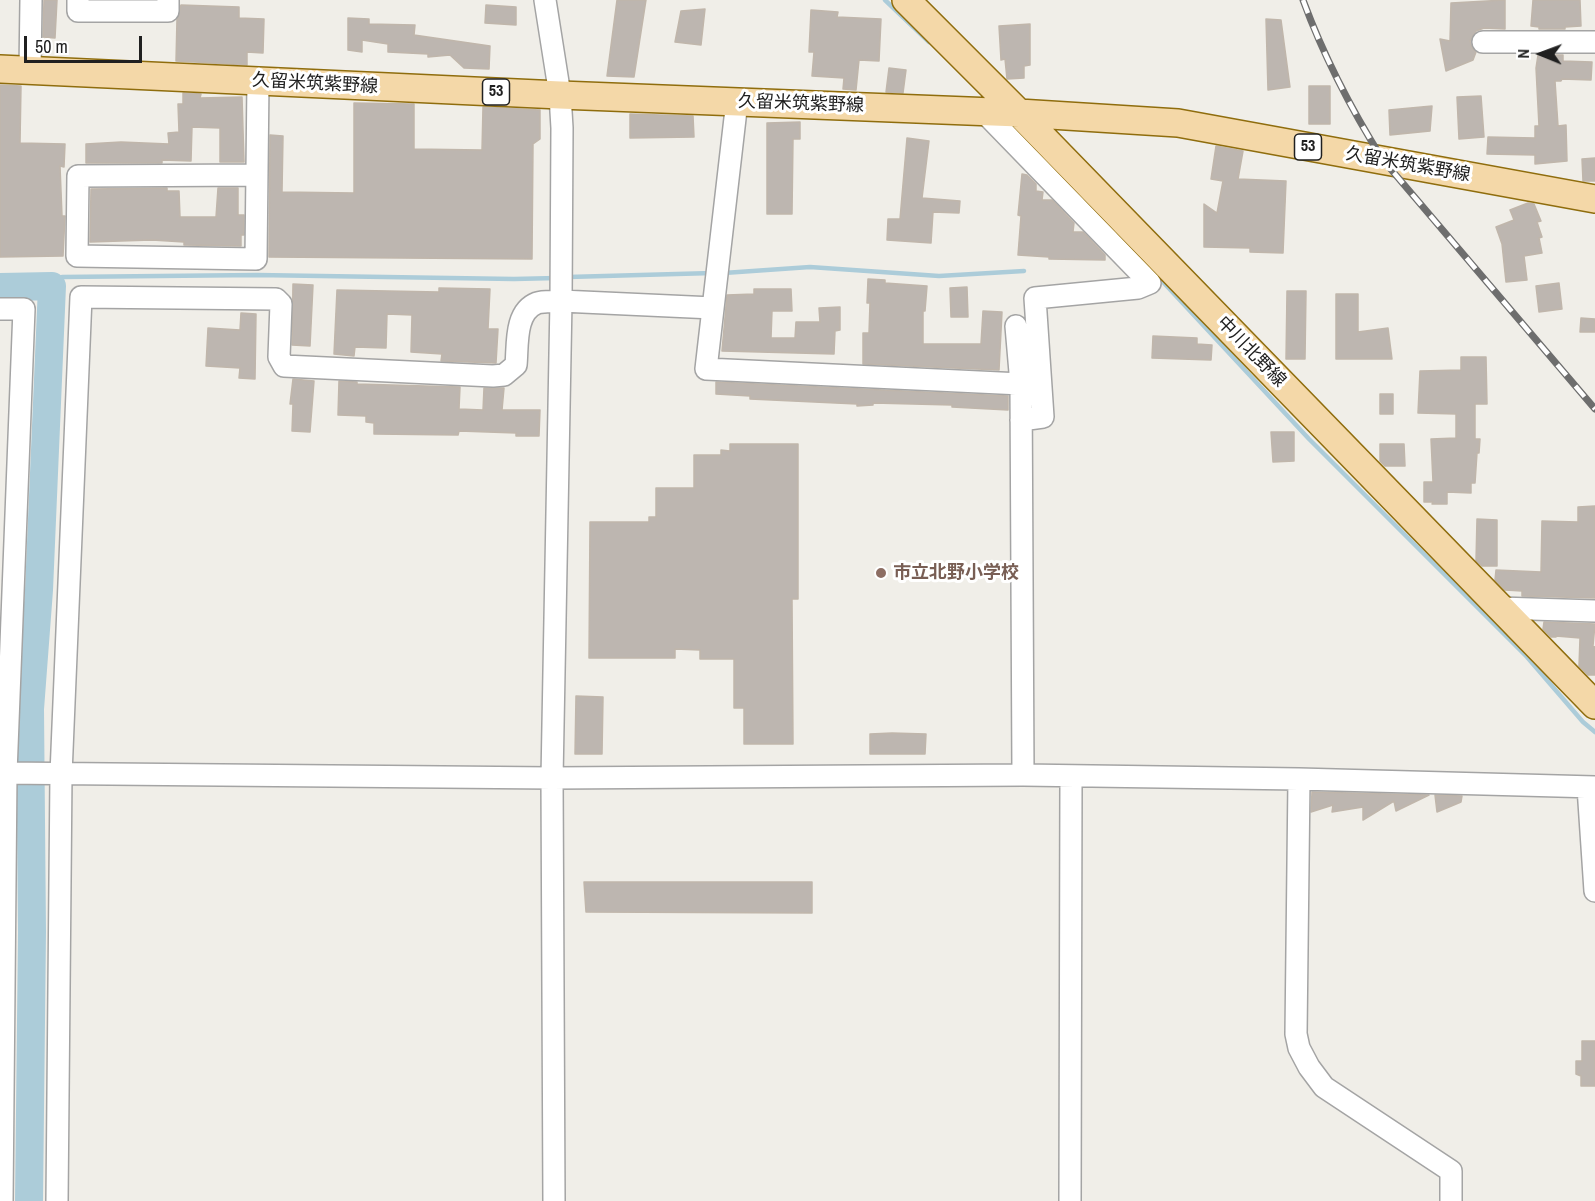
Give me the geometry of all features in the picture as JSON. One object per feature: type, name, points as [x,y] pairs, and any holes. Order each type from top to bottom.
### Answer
[{"type":"main road","name":"中川北野線","points":[[906,0],[998,112],[1500,608],[1595,705]]},
{"type":"main road","name":"久留米筑紫野線","points":[[0,69],[560,95],[998,112],[1178,123],[1595,199]]},
{"type":"street","points":[[30,71],[31,0]]},
{"type":"street","points":[[78,0],[78,11],[168,11],[168,0]]},
{"type":"street","points":[[544,0],[560,95],[562,128],[552,778],[554,1201]]},
{"type":"street","points":[[1483,42],[1595,42]]},
{"type":"street","points":[[257,176],[78,176],[77,256],[256,259],[257,176],[258,81]]},
{"type":"street","points":[[736,101],[706,369],[1021,384]]},
{"type":"street","points":[[998,112],[1150,283],[1138,288],[1035,298],[1043,417],[1021,420]]},
{"type":"street","points":[[57,1201],[58,774],[81,297],[276,299],[281,304],[279,357],[284,366],[493,376],[504,375],[516,365],[521,318],[538,303],[561,301],[713,308]]},
{"type":"street","points":[[0,309],[24,309],[6,773],[2,1201]]},
{"type":"street","points":[[1016,326],[1021,384],[1023,775]]},
{"type":"street","points":[[1500,608],[1595,611]]},
{"type":"street","points":[[6,773],[552,778],[1023,775],[1299,779],[1591,787],[1595,891]]},
{"type":"street","points":[[1070,1201],[1071,776]]},
{"type":"street","points":[[1299,779],[1296,1034],[1299,1048],[1324,1087],[1451,1171],[1451,1201]]},
{"type":"building","points":[[44,0],[57,0],[55,38],[43,37]]},
{"type":"building","points":[[617,0],[646,0],[634,77],[607,76]]},
{"type":"building","points":[[1505,0],[1505,29],[1484,28],[1476,31],[1470,41],[1476,52],[1473,60],[1446,71],[1440,39],[1450,41],[1451,3]]},
{"type":"building","points":[[1533,0],[1580,0],[1581,26],[1565,27],[1565,29],[1539,29],[1539,27],[1531,26]]},
{"type":"building","points":[[181,5],[239,7],[239,18],[264,19],[263,53],[247,52],[247,65],[176,61],[177,19]]},
{"type":"building","points":[[486,5],[516,7],[516,25],[485,23]]},
{"type":"building","points":[[705,9],[701,45],[675,42],[681,11]]},
{"type":"building","points":[[811,10],[838,12],[837,17],[881,19],[879,61],[859,60],[856,90],[843,89],[844,78],[812,76],[814,52],[809,52]]},
{"type":"building","points":[[348,18],[369,19],[369,24],[415,25],[414,35],[490,46],[489,69],[464,68],[450,55],[428,57],[428,54],[388,52],[388,44],[362,40],[362,52],[348,50]]},
{"type":"building","points":[[1266,19],[1281,20],[1290,87],[1268,90]]},
{"type":"building","points":[[1030,24],[1030,65],[1024,66],[1024,78],[1007,79],[1005,59],[1001,60],[999,26]]},
{"type":"building","points":[[1538,55],[1563,55],[1563,61],[1592,62],[1591,80],[1562,79],[1555,81],[1558,126],[1566,125],[1567,161],[1535,164],[1535,155],[1487,154],[1488,137],[1535,138],[1535,126],[1539,126],[1536,68]]},
{"type":"building","points":[[889,68],[906,70],[903,93],[886,92]]},
{"type":"building","points":[[0,85],[21,86],[20,143],[65,144],[64,167],[60,166],[62,216],[65,216],[63,256],[0,257]]},
{"type":"building","points":[[1309,86],[1330,86],[1330,124],[1309,124]]},
{"type":"building","points":[[183,93],[201,94],[200,98],[242,97],[244,162],[220,162],[220,128],[192,127],[191,161],[86,163],[86,144],[121,142],[169,144],[168,133],[179,132],[178,104],[183,104]]},
{"type":"building","points":[[1481,96],[1484,137],[1459,139],[1457,97]]},
{"type":"building","points":[[354,103],[414,104],[414,149],[482,150],[483,107],[540,110],[540,139],[533,144],[532,259],[269,257],[270,135],[283,136],[282,192],[354,193]]},
{"type":"building","points":[[1432,106],[1430,131],[1390,135],[1389,110]]},
{"type":"building","points":[[630,114],[693,116],[694,137],[630,138]]},
{"type":"building","points":[[800,122],[800,139],[793,139],[792,214],[767,214],[767,123]]},
{"type":"building","points":[[907,138],[929,141],[922,198],[960,201],[959,213],[933,212],[931,243],[887,240],[888,219],[900,219]]},
{"type":"building","points":[[1216,146],[1243,151],[1238,179],[1286,181],[1283,253],[1250,252],[1250,248],[1204,247],[1204,204],[1217,213],[1223,181],[1211,179]]},
{"type":"building","points":[[1595,158],[1595,181],[1583,181],[1582,159]]},
{"type":"building","points":[[1022,174],[1027,175],[1036,184],[1036,191],[1043,192],[1042,200],[1052,200],[1074,223],[1073,232],[1083,232],[1105,255],[1105,260],[1049,259],[1049,257],[1018,255],[1021,216],[1018,215]]},
{"type":"building","points":[[167,188],[167,191],[179,191],[180,217],[216,217],[218,188],[238,188],[238,215],[244,215],[244,235],[241,235],[241,246],[184,245],[184,242],[152,240],[90,242],[91,189]]},
{"type":"building","points":[[1528,203],[1534,204],[1541,221],[1537,222],[1542,237],[1539,238],[1542,253],[1524,256],[1527,280],[1506,282],[1502,244],[1496,227],[1514,220],[1510,210]]},
{"type":"building","points":[[868,279],[885,280],[885,283],[927,286],[925,311],[923,311],[923,344],[981,344],[983,311],[1002,312],[999,370],[863,364],[863,333],[869,333]]},
{"type":"building","points":[[1559,283],[1562,309],[1539,312],[1536,286]]},
{"type":"building","points":[[293,284],[313,285],[310,346],[292,345]]},
{"type":"building","points":[[967,287],[968,317],[951,317],[950,288]]},
{"type":"building","points":[[439,288],[490,289],[488,329],[498,329],[496,363],[441,361],[442,354],[411,352],[412,315],[387,314],[386,348],[355,347],[354,356],[334,354],[337,290],[439,292]]},
{"type":"building","points":[[754,289],[791,289],[792,311],[772,311],[771,338],[795,338],[796,322],[820,322],[819,308],[840,307],[840,330],[835,331],[834,354],[722,351],[727,295],[754,294]]},
{"type":"building","points":[[1287,291],[1306,291],[1305,359],[1286,359]]},
{"type":"building","points":[[1336,294],[1358,294],[1358,332],[1388,328],[1392,359],[1336,359]]},
{"type":"building","points":[[241,313],[256,314],[255,379],[239,378],[240,368],[206,366],[208,328],[240,330]]},
{"type":"building","points":[[1581,318],[1595,319],[1595,332],[1580,332]]},
{"type":"building","points":[[1153,336],[1197,338],[1197,344],[1212,345],[1211,360],[1152,358]]},
{"type":"building","points":[[1461,357],[1486,357],[1487,404],[1475,404],[1475,439],[1480,439],[1475,483],[1471,483],[1471,493],[1447,492],[1447,504],[1432,504],[1433,502],[1424,502],[1424,482],[1433,482],[1431,439],[1456,438],[1456,414],[1418,413],[1420,371],[1461,370]]},
{"type":"building","points":[[293,379],[314,381],[310,432],[292,431],[293,404],[290,404]]},
{"type":"building","points":[[339,381],[357,382],[357,384],[460,387],[459,409],[483,410],[484,388],[504,388],[502,410],[540,410],[539,436],[459,431],[458,435],[374,434],[374,423],[366,422],[366,416],[338,415]]},
{"type":"building","points":[[716,382],[1008,396],[1008,410],[952,407],[952,405],[873,403],[873,405],[857,406],[857,404],[750,399],[750,396],[716,394]]},
{"type":"building","points":[[1380,394],[1393,394],[1393,414],[1380,414]]},
{"type":"building","points":[[1271,432],[1294,432],[1294,461],[1273,462]]},
{"type":"building","points":[[730,444],[798,444],[798,599],[792,599],[793,744],[744,744],[744,708],[734,708],[734,659],[700,659],[700,650],[675,649],[675,658],[589,658],[590,522],[649,522],[649,517],[656,517],[656,488],[694,488],[694,455],[721,455],[721,450],[730,451]]},
{"type":"building","points":[[1380,444],[1404,444],[1405,466],[1385,466],[1380,461]]},
{"type":"building","points":[[1595,506],[1595,598],[1522,596],[1522,591],[1505,590],[1495,580],[1496,570],[1541,572],[1542,521],[1578,522],[1578,507]]},
{"type":"building","points":[[1477,519],[1497,520],[1497,566],[1482,566],[1476,561]]},
{"type":"building","points":[[1544,622],[1595,624],[1593,646],[1595,647],[1595,675],[1588,675],[1579,666],[1580,638],[1551,637],[1543,629]]},
{"type":"building","points":[[576,696],[603,697],[602,754],[575,754]]},
{"type":"building","points":[[870,734],[926,734],[925,754],[870,754]]},
{"type":"building","points":[[1312,792],[1429,795],[1396,811],[1394,801],[1363,820],[1363,807],[1332,812],[1333,805],[1311,812]]},
{"type":"building","points":[[1435,795],[1462,796],[1461,802],[1437,812]]},
{"type":"building","points":[[584,882],[812,882],[812,913],[586,912]]},
{"type":"building","points":[[1582,1041],[1595,1041],[1595,1086],[1581,1086],[1581,1076],[1576,1074],[1576,1061],[1582,1061]]},
{"type":"waterway","points":[[885,0],[929,42]]},
{"type":"waterway","points":[[1124,240],[1309,439],[1527,657],[1583,722],[1595,732]]},
{"type":"waterway","points":[[724,273],[810,267],[939,276],[1024,271]]},
{"type":"waterway","points":[[568,277],[713,273]]},
{"type":"waterway","points":[[52,286],[62,277],[257,275],[557,278]]},
{"type":"waterway","points":[[0,287],[52,286],[39,590],[30,709],[32,932],[29,1201]]},
{"type":"railway","points":[[1303,0],[1339,82],[1383,160],[1595,409]]},
{"type":"place","name":"市立北野小学校","points":[[881,573]]}]
